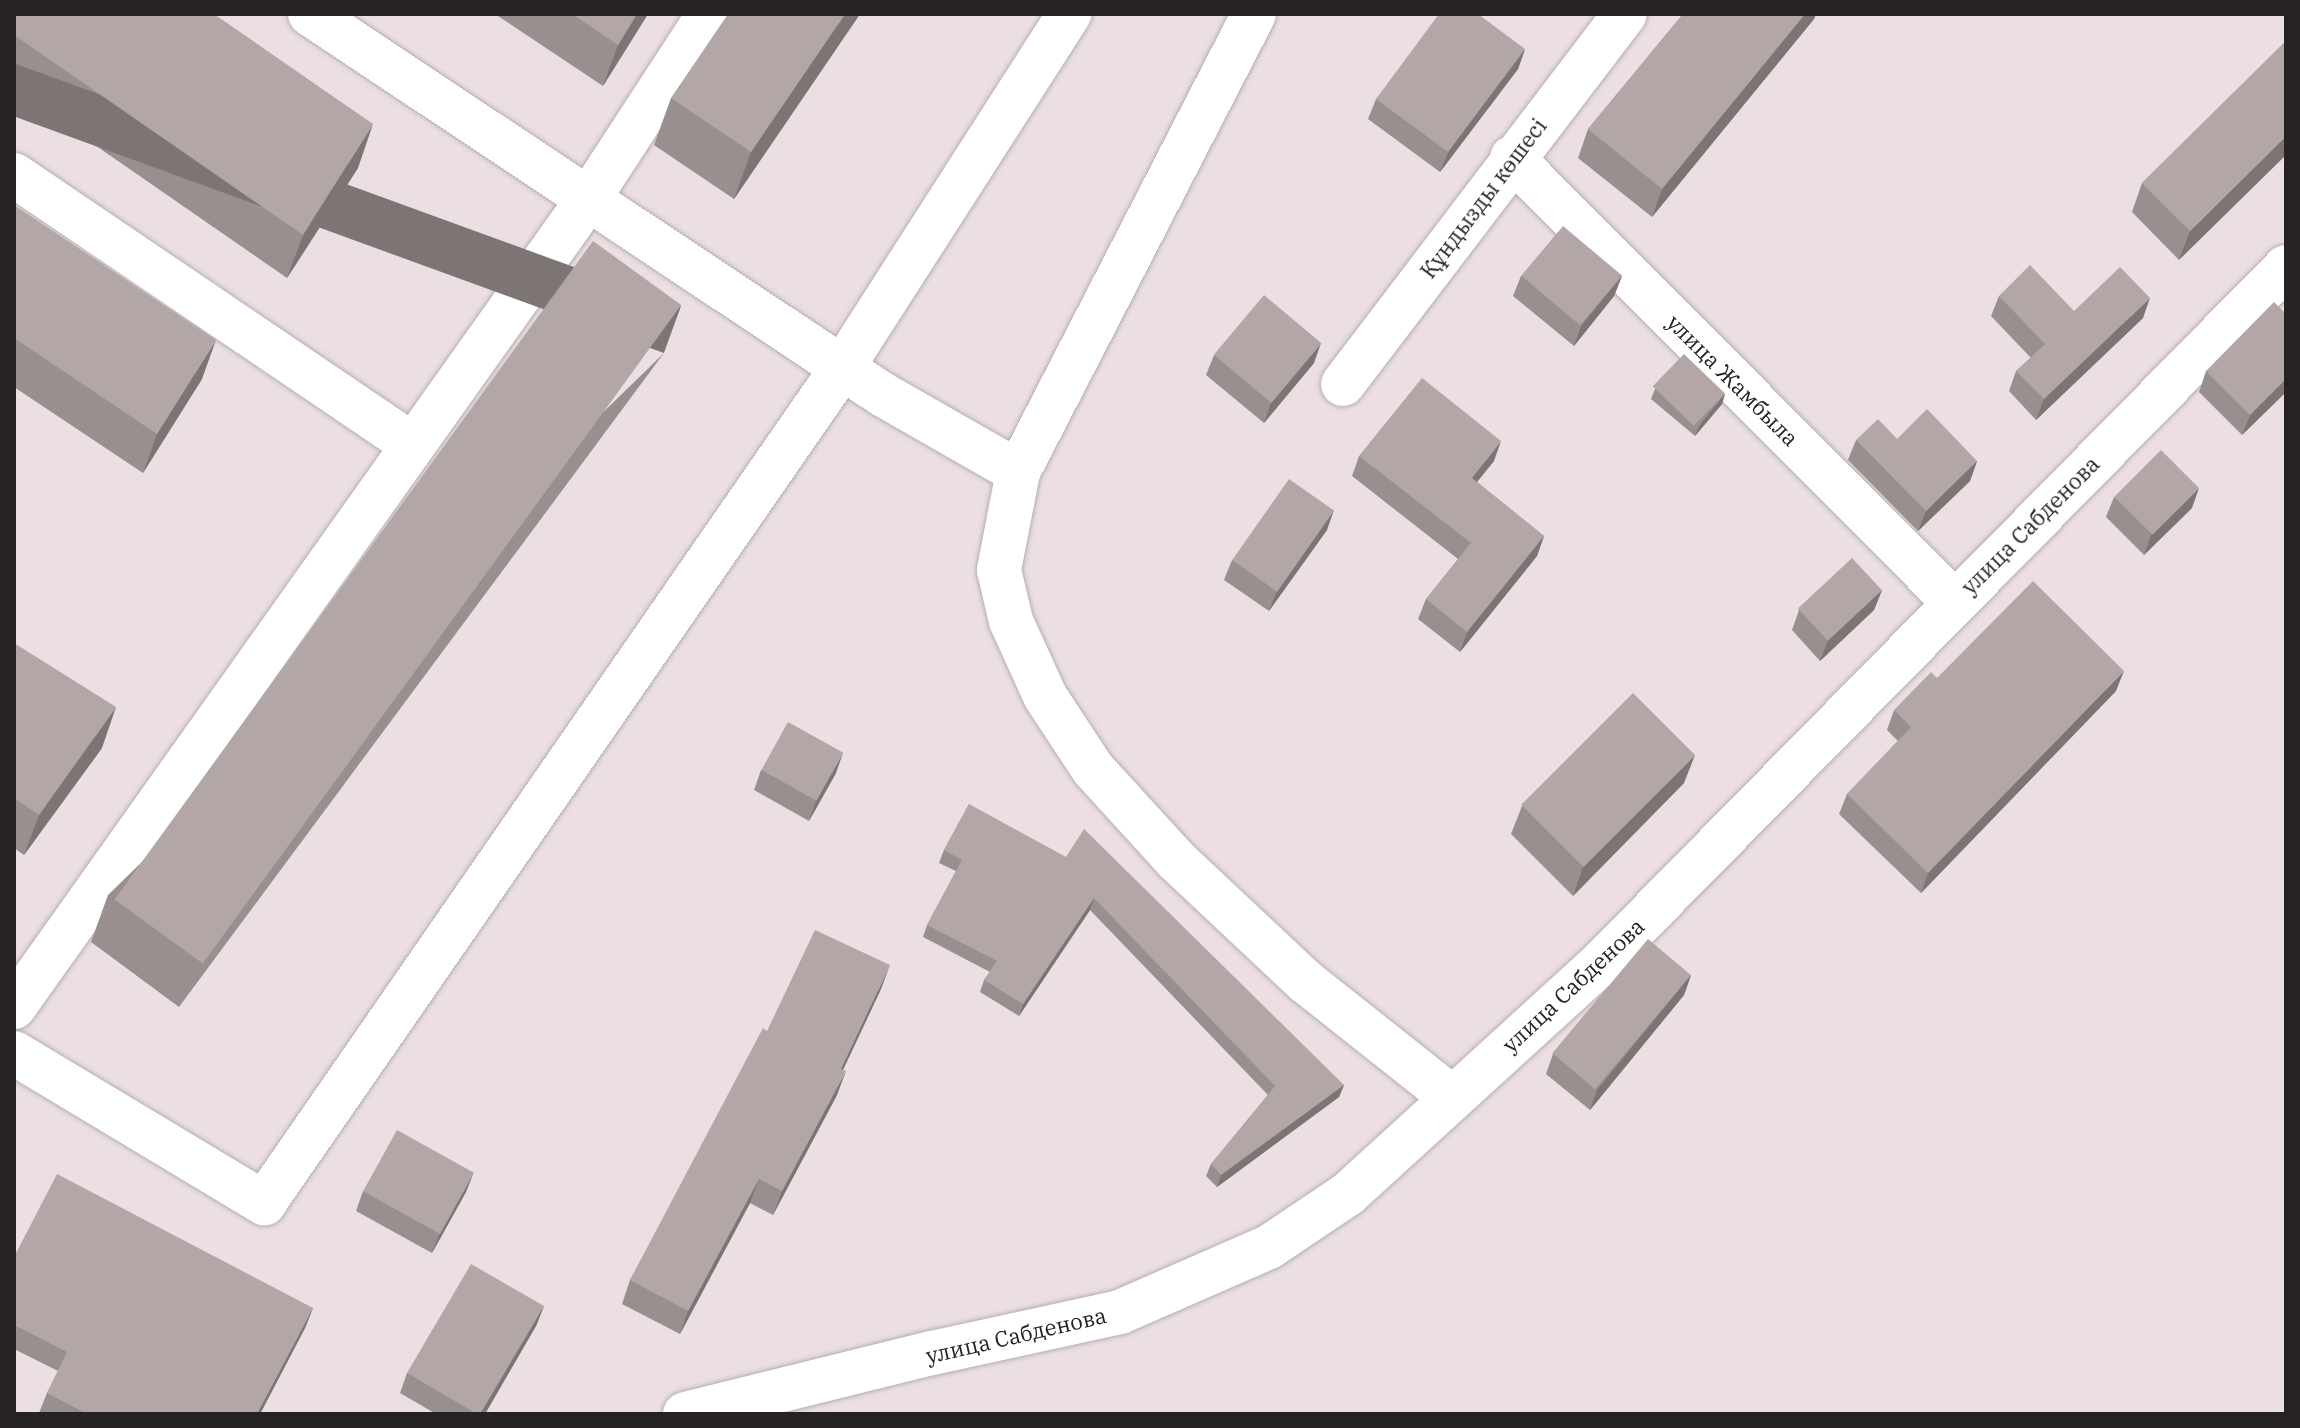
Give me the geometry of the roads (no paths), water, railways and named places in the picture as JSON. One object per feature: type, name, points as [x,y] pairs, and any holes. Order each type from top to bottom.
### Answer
[{"type":"street","points":[[310,14],[842,368],[1018,472]]},
{"type":"street","points":[[14,1007],[589,198],[709,14]]},
{"type":"street","points":[[14,1053],[264,1203],[842,368],[1069,14]]},
{"type":"street","points":[[1254,14],[1018,472],[999,570],[1011,621],[1045,696],[1093,769],[1176,860],[1306,982],[1451,1097]]},
{"type":"street","name":"Құндызды көшесі","points":[[1343,384],[1512,158],[1625,14]]},
{"type":"street","name":"улица Жамбыла","points":[[1512,158],[1954,602]]},
{"type":"street","points":[[14,175],[413,445]]},
{"type":"street","name":"улица Сабденова","points":[[685,1414],[1120,1312],[1269,1247],[1348,1194],[1598,966],[2286,267]]}]
